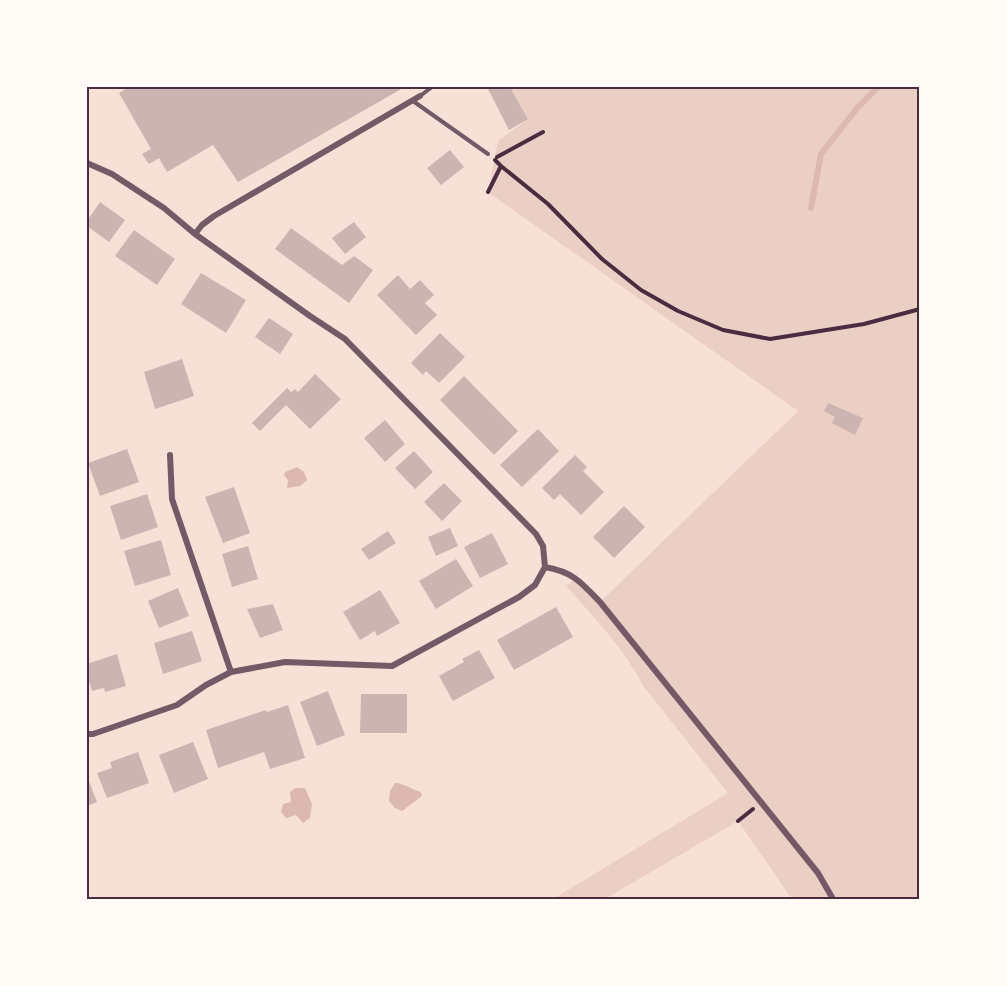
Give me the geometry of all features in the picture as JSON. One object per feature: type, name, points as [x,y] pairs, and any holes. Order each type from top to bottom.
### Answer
[{"type":"street","points":[[195,234],[214,216],[420,96]]},
{"type":"street","points":[[87,163],[112,174],[164,208],[195,234],[345,339],[536,534],[543,546],[544,567],[535,585],[519,597],[392,666],[285,662],[231,672],[206,685],[177,705],[93,734],[87,734]]},
{"type":"street","points":[[170,455],[172,500],[231,672]]},
{"type":"street","points":[[544,567],[562,570],[578,578],[600,602],[818,873],[833,899]]},
{"type":"lane","points":[[420,96],[432,87]]},
{"type":"lane","points":[[414,101],[488,154]]},
{"type":"path","points":[[493,159],[543,132]]},
{"type":"path","points":[[488,154],[548,204],[602,259],[641,290],[678,311],[723,330],[770,339],[864,324],[920,309]]},
{"type":"path","points":[[488,192],[501,166]]},
{"type":"path","points":[[738,821],[761,802]]},
{"type":"shaded area","points":[[510,87],[920,87],[920,899],[792,899],[738,821],[605,899],[553,899],[728,793],[644,687],[608,634],[566,586],[578,578],[600,602],[798,411],[488,192],[498,141],[528,119]]},
{"type":"shaded area","points":[[297,467],[304,472],[307,480],[300,486],[287,488],[288,480],[284,475],[285,472]]},
{"type":"shaded area","points":[[395,783],[421,792],[422,796],[402,811],[395,808],[389,801],[390,791]]},
{"type":"shaded area","points":[[295,788],[305,788],[312,804],[310,818],[303,823],[296,815],[286,818],[281,812],[283,804],[291,802],[290,792]]},
{"type":"building","points":[[129,87],[405,87],[238,182],[213,145],[167,172],[159,158],[149,164],[142,154],[151,149],[119,93]]},
{"type":"building","points":[[487,87],[510,87],[528,119],[509,130]]},
{"type":"building","points":[[450,150],[464,167],[441,185],[427,168]]},
{"type":"building","points":[[100,202],[125,220],[109,242],[87,226],[87,221]]},
{"type":"building","points":[[354,222],[366,237],[345,254],[332,238]]},
{"type":"building","points":[[291,228],[342,265],[354,256],[373,270],[349,303],[275,249]]},
{"type":"building","points":[[134,230],[175,259],[157,285],[115,256]]},
{"type":"building","points":[[201,273],[246,300],[226,333],[181,304]]},
{"type":"building","points":[[398,275],[410,289],[420,280],[434,295],[425,303],[437,315],[416,335],[377,295]]},
{"type":"building","points":[[269,318],[293,334],[280,354],[255,337]]},
{"type":"building","points":[[440,333],[465,357],[439,383],[426,371],[423,375],[411,363]]},
{"type":"building","points":[[182,359],[194,396],[155,409],[144,372]]},
{"type":"building","points":[[315,374],[341,399],[310,429],[286,405],[260,431],[252,423],[287,388],[291,392],[295,389],[298,392]]},
{"type":"building","points":[[464,376],[518,431],[494,455],[440,400]]},
{"type":"building","points":[[828,403],[863,418],[855,435],[832,423],[835,417],[824,411]]},
{"type":"building","points":[[385,420],[405,444],[385,462],[364,438]]},
{"type":"building","points":[[538,429],[559,451],[522,487],[500,465]]},
{"type":"building","points":[[127,449],[139,482],[100,496],[88,463]]},
{"type":"building","points":[[414,451],[433,472],[415,489],[395,468]]},
{"type":"building","points":[[575,455],[587,467],[583,471],[604,492],[581,515],[560,494],[554,500],[542,488]]},
{"type":"building","points":[[444,483],[462,501],[442,521],[424,502]]},
{"type":"building","points":[[234,487],[250,533],[223,543],[205,497]]},
{"type":"building","points":[[147,494],[158,527],[121,540],[110,506]]},
{"type":"building","points":[[624,506],[645,527],[614,558],[593,537]]},
{"type":"building","points":[[450,528],[458,546],[436,556],[428,537]]},
{"type":"building","points":[[388,531],[396,543],[369,560],[361,549]]},
{"type":"building","points":[[492,533],[508,564],[480,578],[464,547]]},
{"type":"building","points":[[161,540],[171,575],[135,586],[124,551]]},
{"type":"building","points":[[248,546],[258,579],[232,587],[222,554]]},
{"type":"building","points":[[456,559],[473,586],[436,609],[419,581]]},
{"type":"building","points":[[178,588],[189,616],[159,628],[148,601]]},
{"type":"building","points":[[380,590],[400,623],[377,636],[375,631],[360,640],[343,612]]},
{"type":"building","points":[[273,604],[283,630],[260,638],[247,609]]},
{"type":"building","points":[[556,607],[573,637],[514,670],[497,640]]},
{"type":"building","points":[[192,631],[202,661],[163,674],[154,643]]},
{"type":"building","points":[[479,650],[495,678],[453,701],[439,676],[464,662],[462,659]]},
{"type":"building","points":[[117,654],[126,686],[105,692],[104,688],[92,691],[87,675],[87,664]]},
{"type":"building","points":[[328,691],[345,735],[317,746],[300,702]]},
{"type":"building","points":[[361,694],[407,694],[407,733],[360,733]]},
{"type":"building","points":[[288,705],[305,758],[270,769],[264,752],[218,768],[206,730]]},
{"type":"building","points":[[193,742],[208,779],[174,793],[159,755]]},
{"type":"building","points":[[138,752],[149,783],[107,798],[97,773],[112,768],[110,762]]},
{"type":"building","points":[[87,776],[97,802],[87,806]]},
{"type":"waterway","points":[[811,208],[821,154],[858,107],[878,87]]}]
